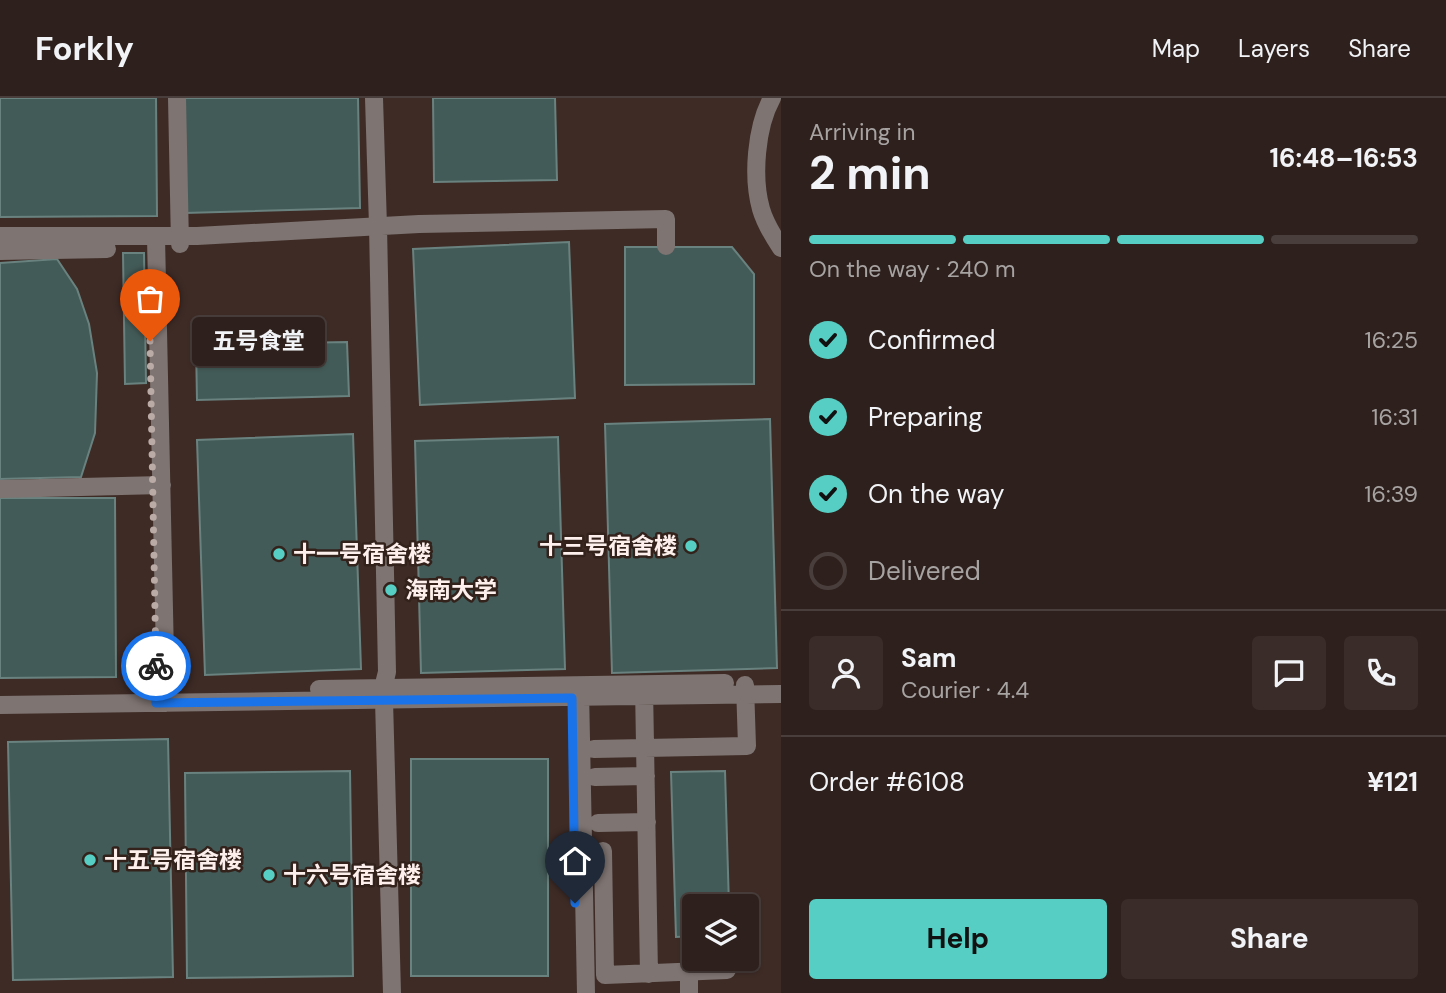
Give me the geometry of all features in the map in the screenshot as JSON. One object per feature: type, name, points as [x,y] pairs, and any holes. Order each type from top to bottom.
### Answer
[{"type":"street","points":[[177,98],[180,240]]},
{"type":"street","points":[[364,98],[373,230],[387,672],[379,694],[382,993]]},
{"type":"street","points":[[373,230],[374,98]]},
{"type":"street","points":[[772,98],[763,122],[757,180],[761,210],[781,248]]},
{"type":"street","points":[[0,251],[373,230],[666,223],[666,246]]},
{"type":"street","points":[[0,236],[152,241]]},
{"type":"street","points":[[152,241],[161,697]]},
{"type":"street","points":[[0,489],[157,486]]},
{"type":"street","points":[[745,689],[781,683]]},
{"type":"street","points":[[0,705],[161,697],[644,690],[745,689],[781,694]]},
{"type":"street","points":[[594,749],[747,747],[745,689]]},
{"type":"street","points":[[644,690],[649,974]]},
{"type":"street","points":[[576,691],[577,993]]},
{"type":"street","points":[[576,691],[586,993]]},
{"type":"street","points":[[0,693],[161,697]]},
{"type":"street","points":[[379,694],[392,993]]},
{"type":"street","points":[[595,777],[646,775]]},
{"type":"street","points":[[598,823],[647,822]]},
{"type":"street","points":[[603,851],[605,975],[689,971],[689,993]]},
{"type":"building","points":[[0,98],[156,98],[157,216],[0,217]]},
{"type":"building","points":[[182,98],[358,98],[360,208],[185,213]]},
{"type":"building","points":[[433,98],[555,98],[557,180],[434,182]]},
{"type":"building","points":[[569,242],[575,398],[420,405],[413,249]]},
{"type":"building","points":[[625,247],[732,247],[754,274],[754,384],[625,385]]},
{"type":"building","points":[[123,253],[144,253],[146,383],[125,384]]},
{"type":"building","points":[[57,259],[77,289],[89,324],[97,373],[95,433],[81,477],[0,479],[0,263]]},
{"type":"building","points":[[347,342],[349,396],[197,400],[196,345]]},
{"type":"building","name":"十三号宿舍楼","points":[[770,419],[777,668],[612,673],[605,424]]},
{"type":"building","name":"十一号宿舍楼","points":[[353,434],[361,669],[205,675],[197,440]]},
{"type":"building","points":[[558,437],[565,669],[421,673],[415,441]]},
{"type":"building","points":[[0,498],[115,498],[116,677],[0,678]]},
{"type":"building","name":"十五号宿舍楼","points":[[168,739],[173,977],[13,980],[8,742]]},
{"type":"building","points":[[411,759],[548,759],[548,976],[411,976]]},
{"type":"building","name":"十六号宿舍楼","points":[[350,771],[353,976],[187,978],[185,773]]},
{"type":"building","points":[[725,771],[729,894],[682,894],[682,937],[676,937],[671,772]]},
{"type":"way so far","points":[[150,341],[156,666]]},
{"type":"place","name":"五号食堂","points":[[150,341]]},
{"type":"place","name":"十三号宿舍楼","points":[[691,546]]},
{"type":"place","name":"十一号宿舍楼","points":[[279,554]]},
{"type":"place","name":"海南大学","points":[[391,590]]},
{"type":"place","name":"十五号宿舍楼","points":[[90,860]]},
{"type":"place","name":"十六号宿舍楼","points":[[269,875]]},
{"type":"route","points":[[156,666],[156,703],[572,698],[575,903]]}]
